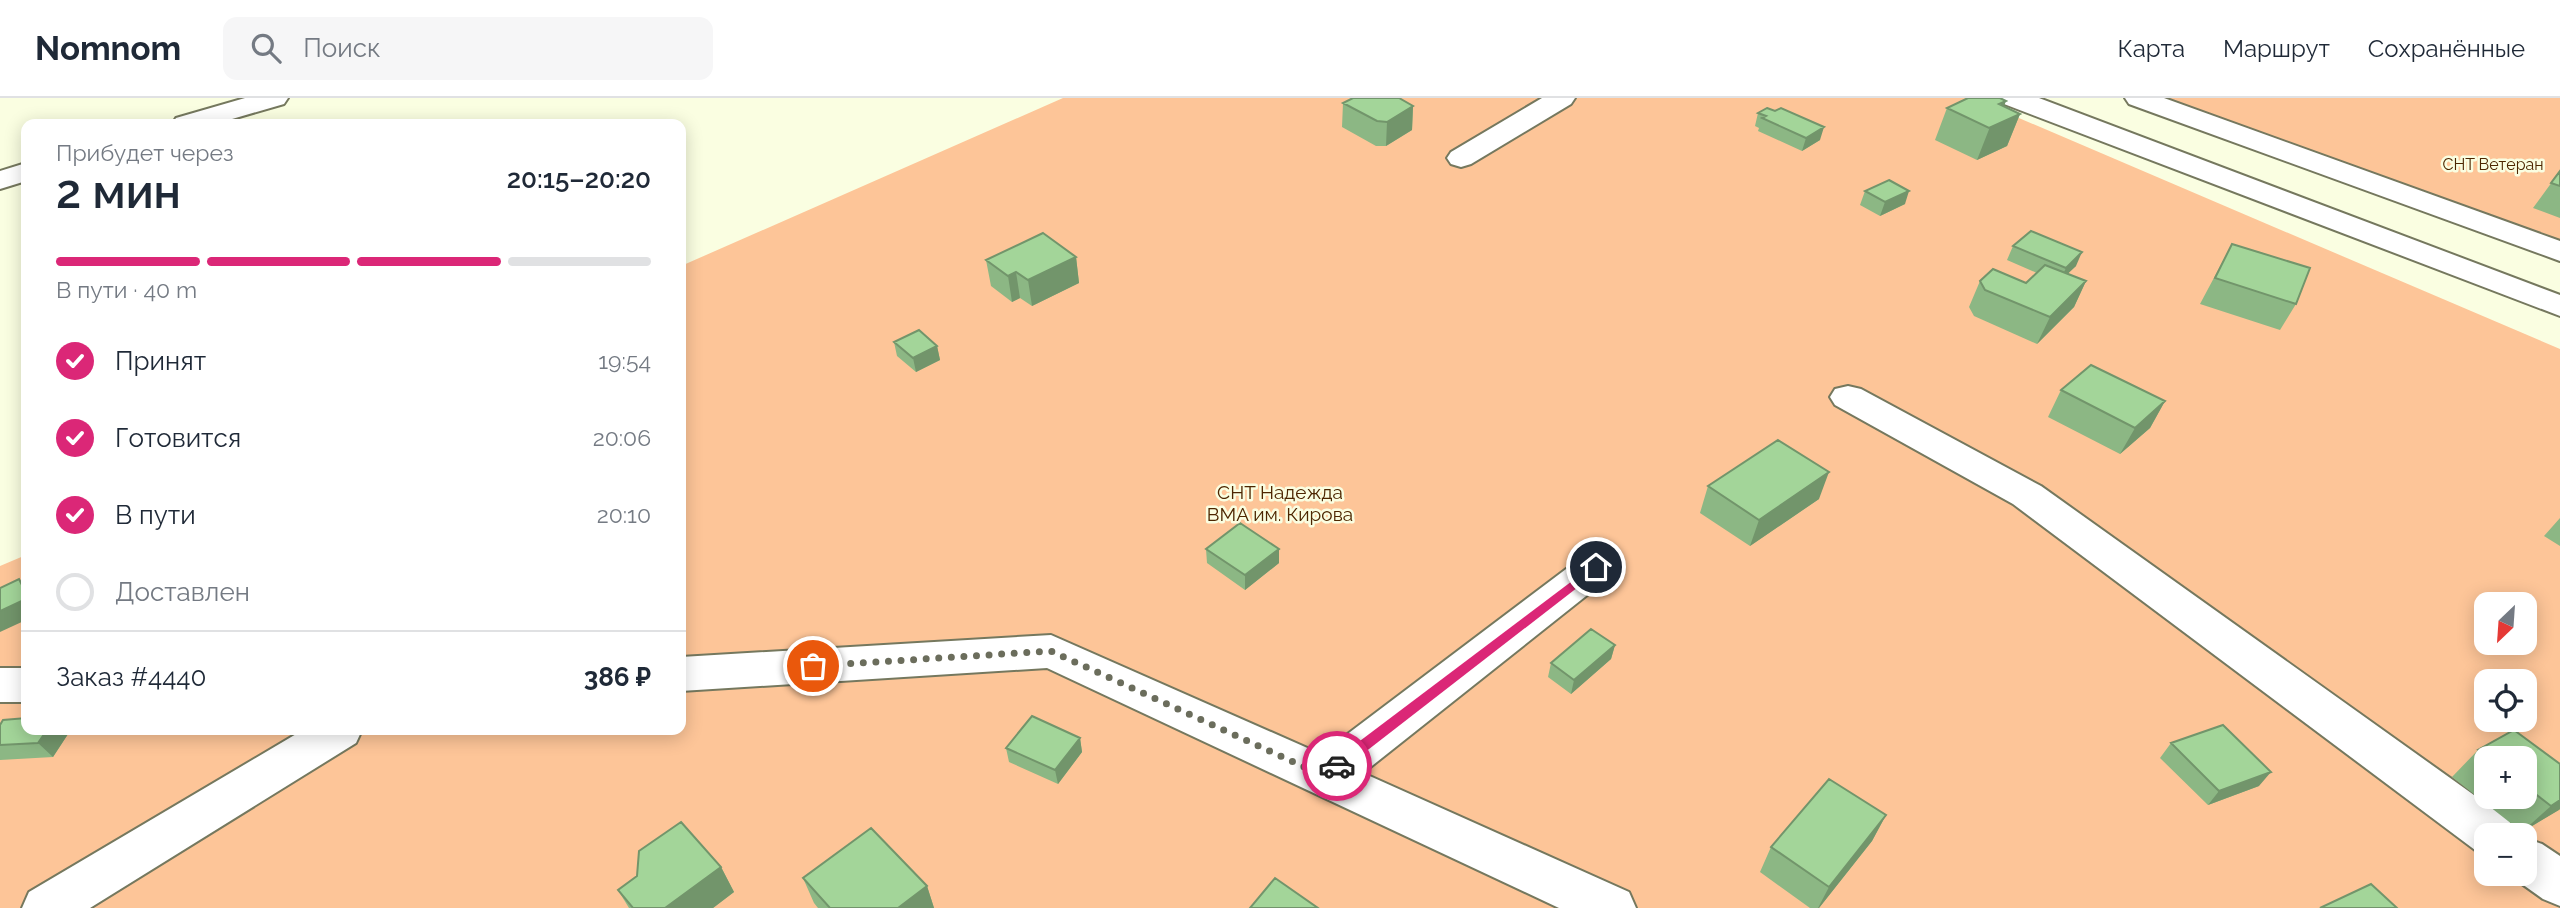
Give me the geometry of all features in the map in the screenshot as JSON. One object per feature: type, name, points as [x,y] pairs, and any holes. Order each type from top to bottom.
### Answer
[{"type":"street","points":[[203,119],[274,98]]},
{"type":"street","points":[[1461,158],[1561,98]]},
{"type":"street","points":[[2014,98],[2560,306]]},
{"type":"street","points":[[2139,98],[2560,252]]},
{"type":"street","points":[[0,180],[21,174]]},
{"type":"street","points":[[1848,397],[2027,495],[2476,823]]},
{"type":"street","points":[[1324,776],[1596,567]]},
{"type":"street","points":[[686,674],[1051,651],[1611,908]]},
{"type":"street","points":[[0,685],[21,685]]},
{"type":"street","points":[[47,908],[333,735]]},
{"type":"street","points":[[2537,868],[2560,884]]},
{"type":"green space","name":"СНТ Надежда ВМА им. Кирова","points":[[1063,98],[1972,98],[2560,349],[2560,908],[0,908],[0,566],[21,557],[21,735],[686,735],[686,264]]},
{"type":"green space","name":"СНТ Ветеран","points":[[2124,98],[2560,98],[2560,259]]},
{"type":"building","points":[[1353,98],[1399,98],[1413,106],[1387,122],[1377,121],[1343,103]]},
{"type":"building","points":[[1968,98],[2000,98],[2006,101],[1999,104],[2020,114],[1989,128],[1947,108]]},
{"type":"building","points":[[1767,108],[1775,111],[1781,108],[1824,127],[1806,138],[1762,118],[1766,116],[1758,113]]},
{"type":"building","points":[[2560,171],[2560,186],[2551,183]]},
{"type":"building","points":[[1889,180],[1909,191],[1885,202],[1865,191]]},
{"type":"building","points":[[2031,231],[2082,252],[2066,268],[2013,246]]},
{"type":"building","points":[[1043,233],[1076,257],[1028,280],[1016,272],[1008,276],[986,260]]},
{"type":"building","points":[[2232,244],[2310,268],[2296,304],[2215,278]]},
{"type":"building","points":[[2045,265],[2086,281],[2050,317],[1985,290],[1980,281],[1993,269],[2026,283]]},
{"type":"building","points":[[919,330],[937,346],[913,358],[894,342]]},
{"type":"building","points":[[2091,365],[2165,401],[2135,428],[2061,390]]},
{"type":"building","points":[[1778,440],[1829,472],[1759,520],[1708,486]]},
{"type":"building","points":[[1240,523],[1279,549],[1245,575],[1206,549]]},
{"type":"building","points":[[19,579],[21,601],[0,611],[0,588]]},
{"type":"building","points":[[1591,629],[1615,645],[1574,680],[1551,663]]},
{"type":"building","points":[[1032,716],[1080,738],[1055,770],[1006,748]]},
{"type":"building","points":[[21,718],[21,735],[44,735],[38,743],[0,745],[0,725],[3,720]]},
{"type":"building","points":[[2223,725],[2271,772],[2219,791],[2171,743]]},
{"type":"building","points":[[2510,732],[2517,732],[2536,746],[2485,746]]},
{"type":"building","points":[[2537,747],[2560,764],[2560,800],[2551,806],[2537,795]]},
{"type":"building","points":[[1829,779],[1886,815],[1829,887],[1771,847]]},
{"type":"building","points":[[681,822],[721,867],[665,908],[633,908],[618,890],[637,876],[639,851]]},
{"type":"building","points":[[871,828],[927,886],[898,908],[830,908],[803,878]]},
{"type":"building","points":[[1275,878],[1318,908],[1250,908]]},
{"type":"building","points":[[2371,884],[2397,908],[2320,908]]},
{"type":"way so far","points":[[813,666],[1051,651],[1324,776],[1337,766]]},
{"type":"route","points":[[1337,766],[1596,567]]}]
